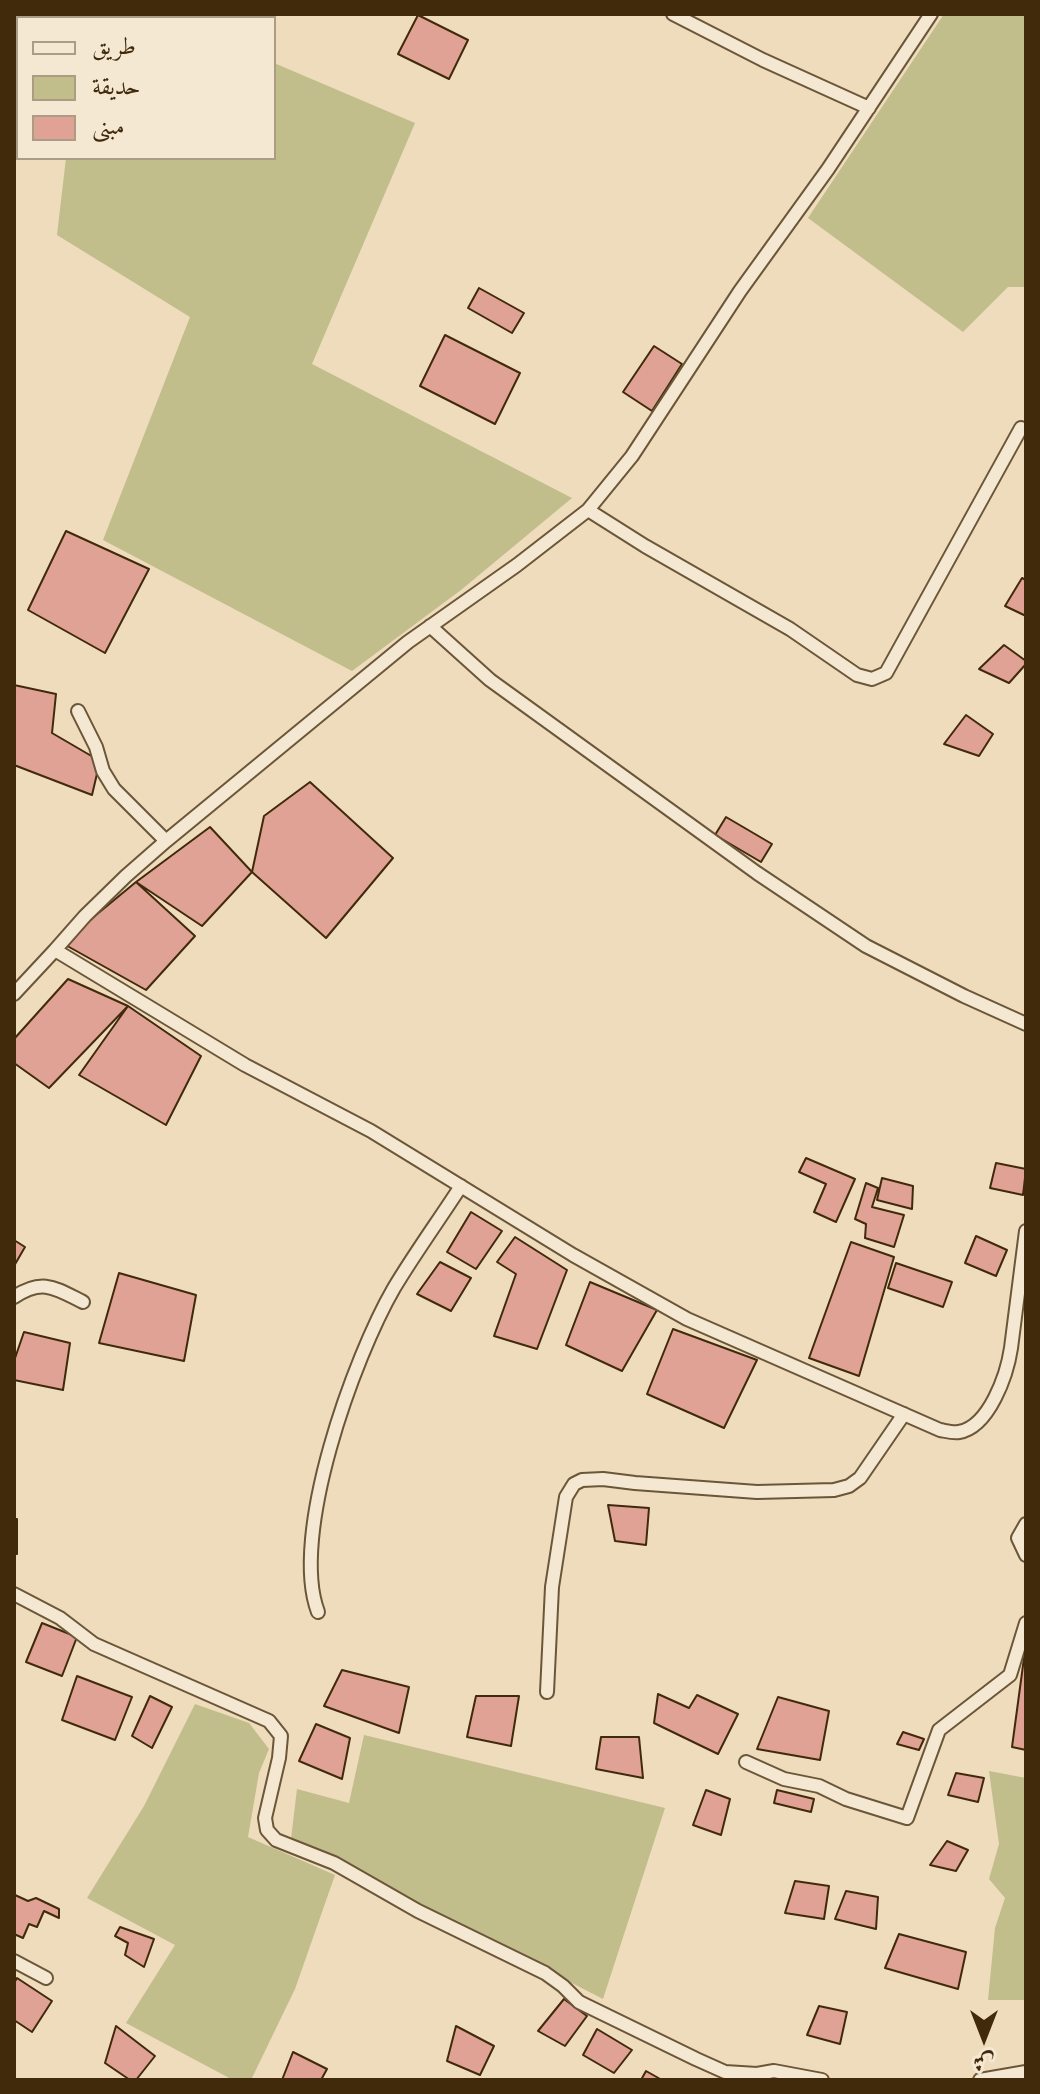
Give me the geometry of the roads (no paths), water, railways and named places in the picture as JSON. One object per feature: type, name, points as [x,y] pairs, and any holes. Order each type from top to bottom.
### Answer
[{"type":"street","points":[[673,14],[763,60],[869,108]]},
{"type":"street","points":[[14,994],[85,916],[166,841],[408,642],[588,510],[632,456],[740,291],[828,169],[931,14]]},
{"type":"street","points":[[588,510],[790,629],[857,675],[872,679],[886,673],[1021,428]]},
{"type":"street","points":[[430,626],[490,680],[757,873],[853,938],[964,996],[1026,1024]]},
{"type":"street","points":[[78,711],[96,747],[103,771],[122,797],[166,841]]},
{"type":"street","points":[[55,950],[245,1065],[371,1131],[573,1255],[687,1319],[940,1430],[957,1433],[983,1418],[1008,1366],[1026,1231]]},
{"type":"street","points":[[318,1612],[312,1597],[310,1565],[316,1511],[336,1428],[359,1359],[393,1289],[461,1186]]},
{"type":"street","points":[[14,1297],[40,1285],[83,1302]]},
{"type":"street","points":[[1011,1348],[1026,1353]]},
{"type":"street","points":[[547,1692],[552,1587],[566,1497],[574,1484],[582,1480],[603,1479],[757,1492],[834,1490],[849,1486],[860,1478],[904,1414]]},
{"type":"street","points":[[1026,1524],[1018,1538],[1026,1555]]},
{"type":"street","points":[[14,1594],[60,1618],[94,1644],[269,1721],[281,1736],[265,1818],[267,1830],[276,1840],[334,1863],[418,1911],[545,1973],[579,2002],[725,2072],[757,2074],[774,2071],[822,2080]]},
{"type":"street","points":[[746,1762],[784,1779],[819,1786],[846,1799],[907,1818],[939,1730],[1010,1675],[1026,1623]]},
{"type":"street","points":[[14,1961],[46,1978]]},
{"type":"street","points":[[980,2080],[1026,2072]]}]
